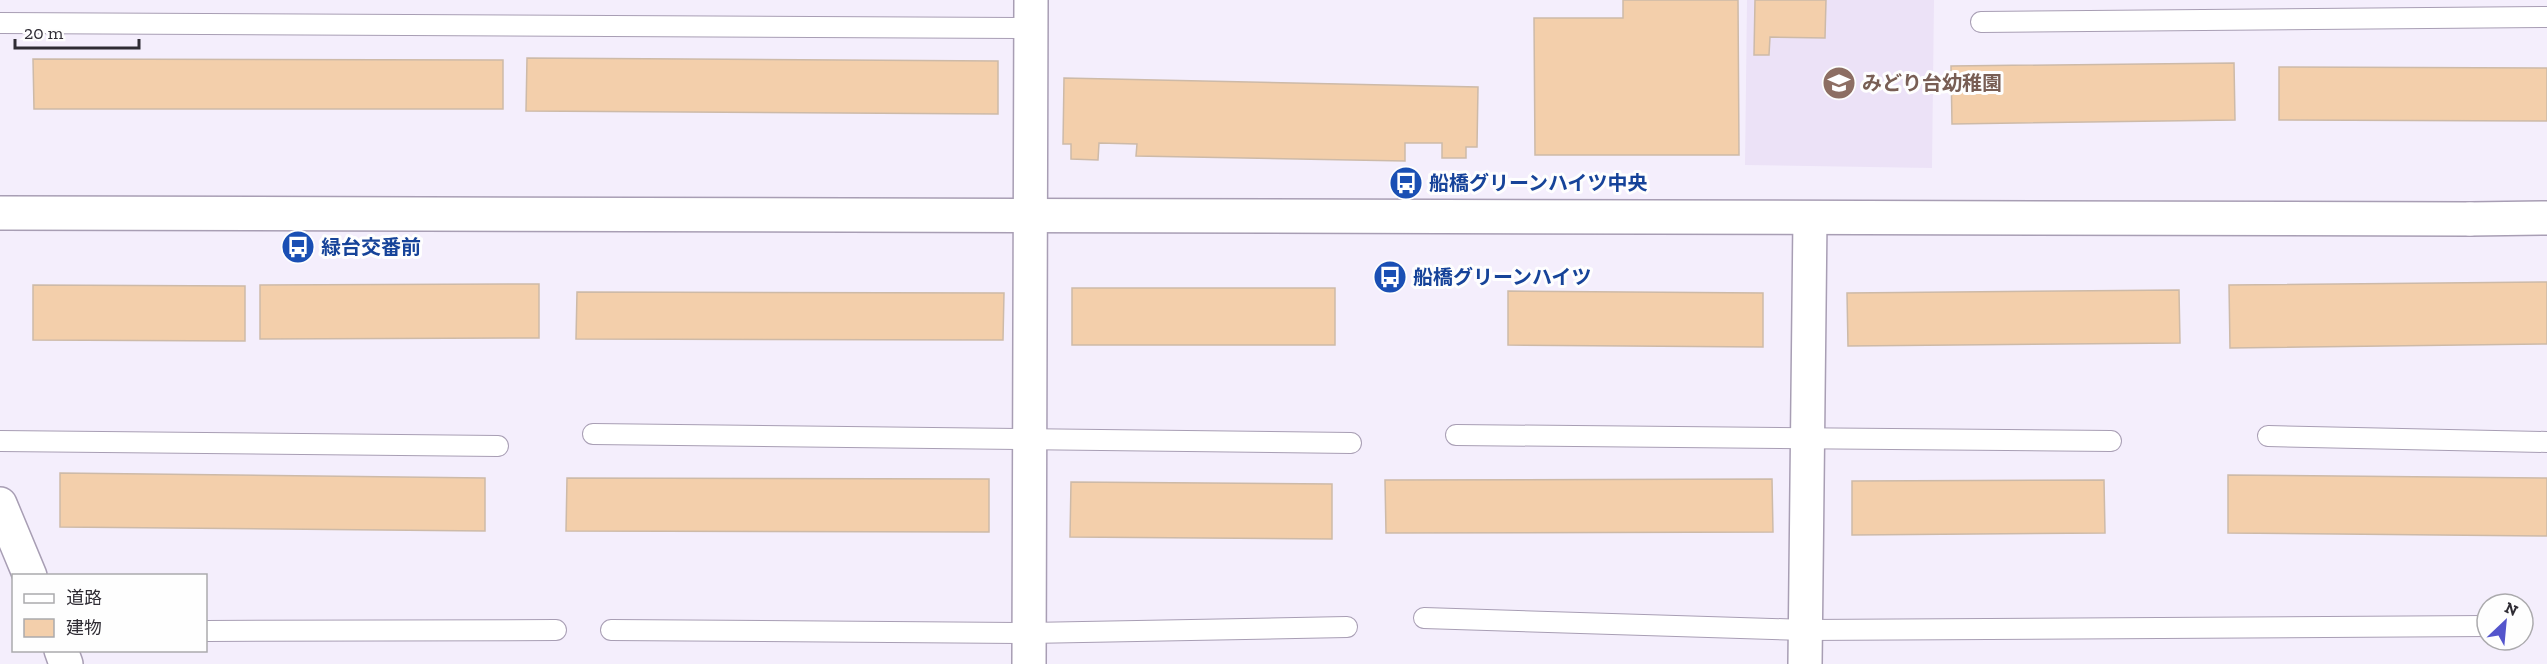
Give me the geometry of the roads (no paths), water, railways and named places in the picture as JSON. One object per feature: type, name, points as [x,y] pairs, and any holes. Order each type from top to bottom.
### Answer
[{"type":"street","points":[[1029,649],[1031,14]]},
{"type":"street","points":[[0,213],[2547,218]]},
{"type":"street","points":[[1805,664],[1810,218]]},
{"type":"street","points":[[0,504],[29,574]]},
{"type":"lane","points":[[0,23],[1031,14]]},
{"type":"lane","points":[[1981,22],[2547,16]]},
{"type":"lane","points":[[593,434],[1351,442]]},
{"type":"lane","points":[[1456,435],[2111,441]]},
{"type":"lane","points":[[2268,436],[2547,442]]},
{"type":"lane","points":[[0,441],[498,447]]},
{"type":"lane","points":[[1424,618],[1806,630],[2475,626]]},
{"type":"lane","points":[[611,630],[1029,649],[1347,627]]},
{"type":"lane","points":[[207,631],[556,630]]},
{"type":"place","name":"みどり台幼稚園","points":[[1839,83]]},
{"type":"place","name":"船橋グリーンハイツ中央","points":[[1406,183]]},
{"type":"place","name":"緑台交番前","points":[[298,247]]},
{"type":"place","name":"船橋グリーンハイツ","points":[[1390,277]]}]
